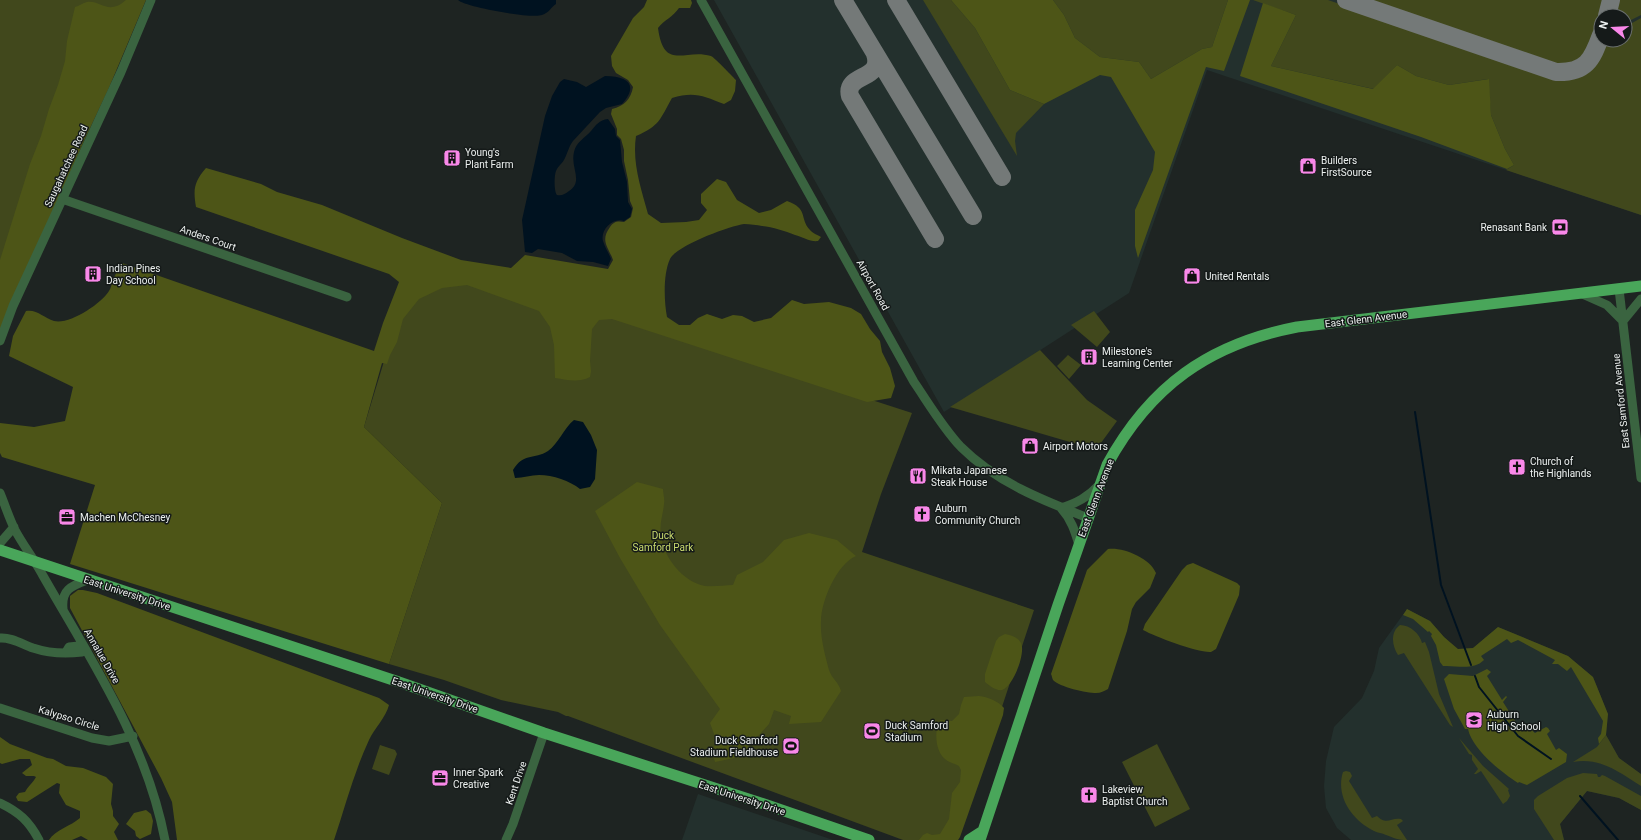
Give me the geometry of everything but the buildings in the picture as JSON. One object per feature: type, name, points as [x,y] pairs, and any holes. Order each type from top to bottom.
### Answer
[{"type":"main road","name":"East Glenn Avenue","points":[[983,837],[1099,485],[1107,465],[1118,445],[1146,407],[1181,375],[1228,347],[1258,336],[1297,327],[1641,286]]},
{"type":"main road","name":"East University Drive","points":[[0,550],[399,682],[544,733],[767,805],[869,840]]},
{"type":"main road","points":[[969,840],[983,837]]},
{"type":"street","name":"Saugahatchee Road","points":[[0,341],[13,306],[121,72],[151,0]]},
{"type":"street","name":"Airport Road","points":[[701,0],[914,382],[936,416],[961,446],[984,468],[1004,481],[1061,508],[1088,518]]},
{"type":"street","name":"Anders Court","points":[[62,199],[347,297]]},
{"type":"street","name":"East Samford Avenue","points":[[1620,289],[1637,420],[1641,478]]},
{"type":"street","points":[[1580,293],[1607,305],[1623,321],[1641,299]]},
{"type":"street","points":[[1079,545],[1069,518],[1061,508],[1080,501],[1093,492],[1099,485]]},
{"type":"street","name":"Annalue Drive","points":[[0,493],[14,527],[36,562],[108,687],[132,736],[151,784],[165,840]]},
{"type":"street","points":[[0,543],[14,527]]},
{"type":"street","points":[[63,610],[63,599],[67,590],[72,586],[87,580]]},
{"type":"street","points":[[0,638],[18,642],[40,650],[70,653],[82,652],[85,649]]},
{"type":"street","name":"Kalypso Circle","points":[[0,708],[92,738],[108,741],[132,736]]},
{"type":"street","name":"Kent Drive","points":[[506,840],[513,824],[544,733]]},
{"type":"street","points":[[0,803],[16,810],[32,826],[39,840]]},
{"type":"shaded area","points":[[714,0],[1641,0],[1641,215],[1207,70],[1129,293],[944,412]]},
{"type":"shaded area","name":"Auburn High School","points":[[1407,609],[1430,621],[1457,649],[1473,648],[1498,627],[1568,656],[1593,677],[1608,714],[1606,735],[1619,758],[1641,774],[1641,810],[1619,798],[1587,791],[1560,824],[1564,840],[1351,840],[1337,828],[1326,808],[1324,786],[1326,761],[1334,727],[1362,698],[1374,671],[1379,648]]},
{"type":"shaded area","points":[[698,794],[833,840],[682,840]]},
{"type":"green space","points":[[0,0],[143,0],[0,329]]},
{"type":"green space","points":[[126,0],[146,0],[108,90],[0,332],[0,260],[30,164],[58,85],[65,61],[67,41],[75,7],[87,2],[92,2],[114,7],[120,5]]},
{"type":"green space","points":[[647,0],[691,0],[692,3],[690,8],[679,8],[658,28],[661,42],[665,50],[677,56],[702,54],[711,56],[736,80],[735,91],[731,100],[724,104],[699,95],[687,95],[672,98],[662,117],[655,125],[636,136],[636,166],[648,214],[661,223],[699,220],[707,210],[701,203],[701,194],[717,179],[726,182],[737,200],[759,213],[771,210],[787,201],[794,204],[803,214],[805,222],[810,230],[821,237],[818,241],[812,241],[775,228],[744,224],[727,228],[682,248],[670,259],[666,272],[665,303],[667,317],[679,325],[690,325],[698,318],[707,314],[722,319],[733,315],[742,316],[754,322],[771,318],[792,300],[804,304],[829,302],[851,308],[861,314],[870,329],[880,341],[882,352],[890,368],[895,386],[891,398],[867,402],[612,319],[599,320],[592,329],[590,377],[577,380],[555,378],[554,345],[550,327],[539,311],[467,285],[442,288],[419,299],[403,319],[397,342],[387,364],[382,363],[364,427],[442,503],[389,664],[70,564],[95,485],[2,457],[0,453],[0,423],[34,427],[65,421],[73,387],[9,356],[13,336],[26,311],[37,312],[54,321],[68,320],[76,317],[99,302],[105,296],[110,290],[114,278],[122,263],[374,351],[399,282],[389,274],[196,207],[195,186],[199,177],[206,168],[261,184],[277,192],[322,205],[402,238],[461,260],[511,268],[525,255],[608,269],[613,260],[605,240],[607,232],[615,223],[624,222],[631,217],[633,208],[630,201],[624,161],[624,150],[621,139],[617,135],[617,129],[611,114],[612,109],[620,106],[629,98],[633,87],[628,80],[616,73],[612,66],[611,56],[633,18],[644,7]]},
{"type":"green space","points":[[923,0],[951,0],[975,28],[1010,90],[1044,104],[1016,133],[1015,141],[1017,156]]},
{"type":"green space","points":[[951,0],[1053,0],[1064,15],[1075,38],[1100,57],[1139,62],[1151,79],[1202,49],[1212,47],[1228,0],[1250,0],[1224,71],[1206,67],[1138,258],[1135,246],[1135,210],[1153,170],[1155,152],[1111,77],[1100,75],[1044,104],[1010,90],[975,28]]},
{"type":"green space","points":[[1053,0],[1228,0],[1212,47],[1202,49],[1151,79],[1139,62],[1100,57],[1075,38],[1064,15]]},
{"type":"green space","points":[[1253,0],[1328,0],[1553,77],[1575,76],[1588,70],[1594,65],[1602,48],[1633,48],[1633,22],[1641,18],[1641,215],[1506,170],[1514,165],[1505,149],[1491,115],[1488,79],[1449,85],[1416,76],[1397,65],[1374,89],[1271,66],[1296,15]]},
{"type":"green space","points":[[1361,0],[1604,0],[1604,8],[1593,8],[1593,41],[1588,53],[1572,65],[1554,67]]},
{"type":"green space","points":[[1619,0],[1641,0],[1641,15],[1633,19],[1633,8],[1616,8]]},
{"type":"green space","points":[[1263,3],[1296,15],[1271,66],[1373,89],[1397,65],[1416,76],[1449,85],[1489,79],[1491,115],[1505,149],[1514,165],[1507,169],[1421,137],[1240,76]]},
{"type":"green space","name":"Duck Samford Park","points":[[417,253],[912,413],[881,494],[862,552],[1034,610],[958,840],[903,840],[558,712],[501,700],[444,680],[389,664],[442,503],[364,427]]},
{"type":"green space","points":[[1094,311],[1110,332],[1097,347],[1071,325]]},
{"type":"green space","points":[[1040,350],[1087,400],[1117,421],[1098,447],[1087,447],[950,407]]},
{"type":"green space","points":[[1068,355],[1081,365],[1069,379],[1057,366]]},
{"type":"green space","points":[[637,482],[663,489],[664,502],[660,527],[666,552],[670,560],[682,574],[697,584],[705,586],[733,585],[737,575],[763,562],[784,540],[809,533],[837,540],[856,556],[849,560],[831,584],[822,613],[821,633],[823,646],[830,673],[841,691],[821,722],[789,724],[791,716],[774,710],[769,724],[739,757],[715,762],[712,750],[717,742],[710,723],[720,709],[660,625],[620,558],[595,511]]},
{"type":"green space","points":[[1108,549],[1121,550],[1142,558],[1153,568],[1156,573],[1150,588],[1136,602],[1132,609],[1127,631],[1108,689],[1099,693],[1092,693],[1080,691],[1056,683],[1051,674],[1087,570]]},
{"type":"green space","points":[[1193,563],[1237,583],[1240,586],[1239,595],[1216,649],[1211,652],[1205,652],[1187,647],[1157,637],[1143,630],[1145,624],[1182,570],[1187,565]]},
{"type":"green space","points":[[78,590],[97,593],[379,698],[389,705],[371,736],[364,752],[354,777],[334,840],[177,840],[172,802],[161,778],[70,608],[70,596]]},
{"type":"green space","points":[[1407,609],[1430,621],[1444,637],[1458,649],[1473,648],[1498,627],[1568,656],[1593,677],[1608,714],[1606,735],[1599,744],[1598,738],[1601,734],[1603,721],[1571,667],[1567,671],[1558,664],[1552,664],[1555,660],[1518,640],[1511,643],[1507,639],[1481,656],[1484,660],[1480,663],[1464,667],[1443,666],[1440,662],[1436,645],[1431,636],[1432,634],[1413,619],[1403,615]]},
{"type":"green space","points":[[1400,625],[1411,628],[1419,636],[1422,643],[1425,642],[1429,652],[1439,694],[1453,727],[1450,725],[1404,653],[1398,655],[1393,643],[1393,635]]},
{"type":"green space","points":[[1005,634],[1010,635],[1020,641],[1022,654],[1018,669],[1010,683],[1006,688],[998,690],[985,682],[985,674],[996,641],[999,637]]},
{"type":"green space","points":[[1487,669],[1491,672],[1487,676],[1502,700],[1506,696],[1507,697],[1503,702],[1519,727],[1520,728],[1525,724],[1535,733],[1546,727],[1548,728],[1550,731],[1547,734],[1556,750],[1559,748],[1567,754],[1566,762],[1527,785],[1518,783],[1504,773],[1481,752],[1471,737],[1468,729],[1465,729],[1454,709],[1444,679],[1449,674],[1473,676]]},
{"type":"green space","points":[[979,696],[993,700],[1004,708],[1003,715],[960,837],[958,840],[919,840],[927,833],[932,835],[940,834],[949,819],[952,793],[960,782],[961,770],[959,766],[947,760],[939,751],[937,746],[936,735],[938,724],[940,720],[952,721],[959,714],[964,697]]},
{"type":"green space","points":[[1606,735],[1619,758],[1641,774],[1641,786],[1617,771],[1601,764],[1583,761],[1573,762],[1597,747]]},
{"type":"green space","points":[[0,737],[10,744],[53,759],[66,766],[83,768],[106,777],[113,784],[111,804],[113,816],[119,824],[114,832],[118,840],[88,840],[81,836],[72,840],[49,840],[55,833],[80,818],[80,811],[66,805],[59,793],[60,784],[57,783],[27,802],[18,801],[16,797],[19,793],[25,792],[36,777],[26,776],[22,773],[32,765],[30,759],[20,759],[2,764],[0,763]]},
{"type":"green space","points":[[1459,738],[1483,766],[1509,789],[1510,796],[1503,804],[1481,771],[1474,774],[1478,769],[1472,760],[1472,755],[1469,754]]},
{"type":"green space","points":[[1157,744],[1190,809],[1155,827],[1122,762]]},
{"type":"green space","points":[[380,745],[395,750],[397,754],[389,775],[372,769]]},
{"type":"green space","points":[[1343,772],[1350,772],[1352,776],[1349,781],[1372,818],[1377,816],[1386,821],[1401,819],[1403,821],[1397,825],[1407,840],[1396,839],[1374,831],[1366,827],[1353,815],[1344,799],[1342,790],[1341,781]]},
{"type":"green space","points":[[1583,773],[1597,774],[1598,777],[1602,775],[1605,776],[1641,796],[1641,810],[1619,798],[1587,791],[1560,824],[1564,840],[1554,840],[1534,809],[1534,800],[1567,778]]},
{"type":"green space","points":[[146,810],[151,814],[153,821],[151,834],[140,839],[136,836],[135,831],[126,824],[134,813]]},
{"type":"water","points":[[458,0],[556,0],[556,4],[544,14],[536,16],[485,9],[463,3]]},
{"type":"water","points":[[605,76],[613,76],[625,80],[630,87],[630,92],[622,104],[606,108],[600,112],[573,141],[564,160],[556,171],[555,191],[557,195],[565,194],[576,183],[573,158],[575,149],[598,123],[602,120],[608,119],[615,129],[616,136],[620,140],[622,162],[627,182],[628,202],[632,209],[630,217],[624,221],[616,221],[608,225],[603,233],[603,241],[611,259],[608,266],[593,262],[577,261],[562,253],[538,249],[532,253],[525,252],[522,220],[545,116],[552,96],[560,82],[564,79],[577,82],[586,87]]},
{"type":"water","points":[[574,420],[583,422],[591,435],[597,450],[595,479],[590,487],[580,489],[561,479],[544,475],[515,478],[513,470],[517,464],[525,458],[543,454],[552,448]]},
{"type":"waterway","points":[[1415,412],[1441,585],[1471,665]]},
{"type":"waterway","points":[[1475,676],[1479,687],[1518,736],[1551,759]]},
{"type":"waterway","points":[[1580,796],[1618,840]]},
{"type":"taxiway","points":[[843,0],[973,216]]},
{"type":"taxiway","points":[[896,0],[1002,177]]},
{"type":"taxiway","points":[[1346,0],[1556,72],[1566,72],[1581,67],[1591,58],[1595,48]]},
{"type":"taxiway","points":[[1609,8],[1611,0]]},
{"type":"taxiway","points":[[875,54],[876,63],[874,69],[853,84],[850,89],[850,96],[935,239]]},
{"type":"place","name":"Young's Plant Farm","points":[[452,158]]},
{"type":"place","name":"Builders FirstSource","points":[[1308,166]]},
{"type":"place","name":"Renasant Bank","points":[[1560,227]]},
{"type":"place","name":"Indian Pines Day School","points":[[93,274]]},
{"type":"place","name":"United Rentals","points":[[1192,276]]},
{"type":"place","name":"Milestone's Learning Center","points":[[1089,357]]},
{"type":"place","name":"Airport Motors","points":[[1030,446]]},
{"type":"place","name":"Church of the Highlands","points":[[1517,467]]},
{"type":"place","name":"Mikata Japanese Steak House","points":[[918,476]]},
{"type":"place","name":"Auburn Community Church","points":[[922,514]]},
{"type":"place","name":"Machen McChesney","points":[[67,517]]},
{"type":"place","name":"Auburn High School","points":[[1474,720]]},
{"type":"place","name":"Duck Samford Stadium","points":[[872,731]]},
{"type":"place","name":"Duck Samford Stadium Fieldhouse","points":[[791,746]]},
{"type":"place","name":"Inner Spark Creative","points":[[440,778]]},
{"type":"place","name":"Lakeview Baptist Church","points":[[1089,795]]}]
